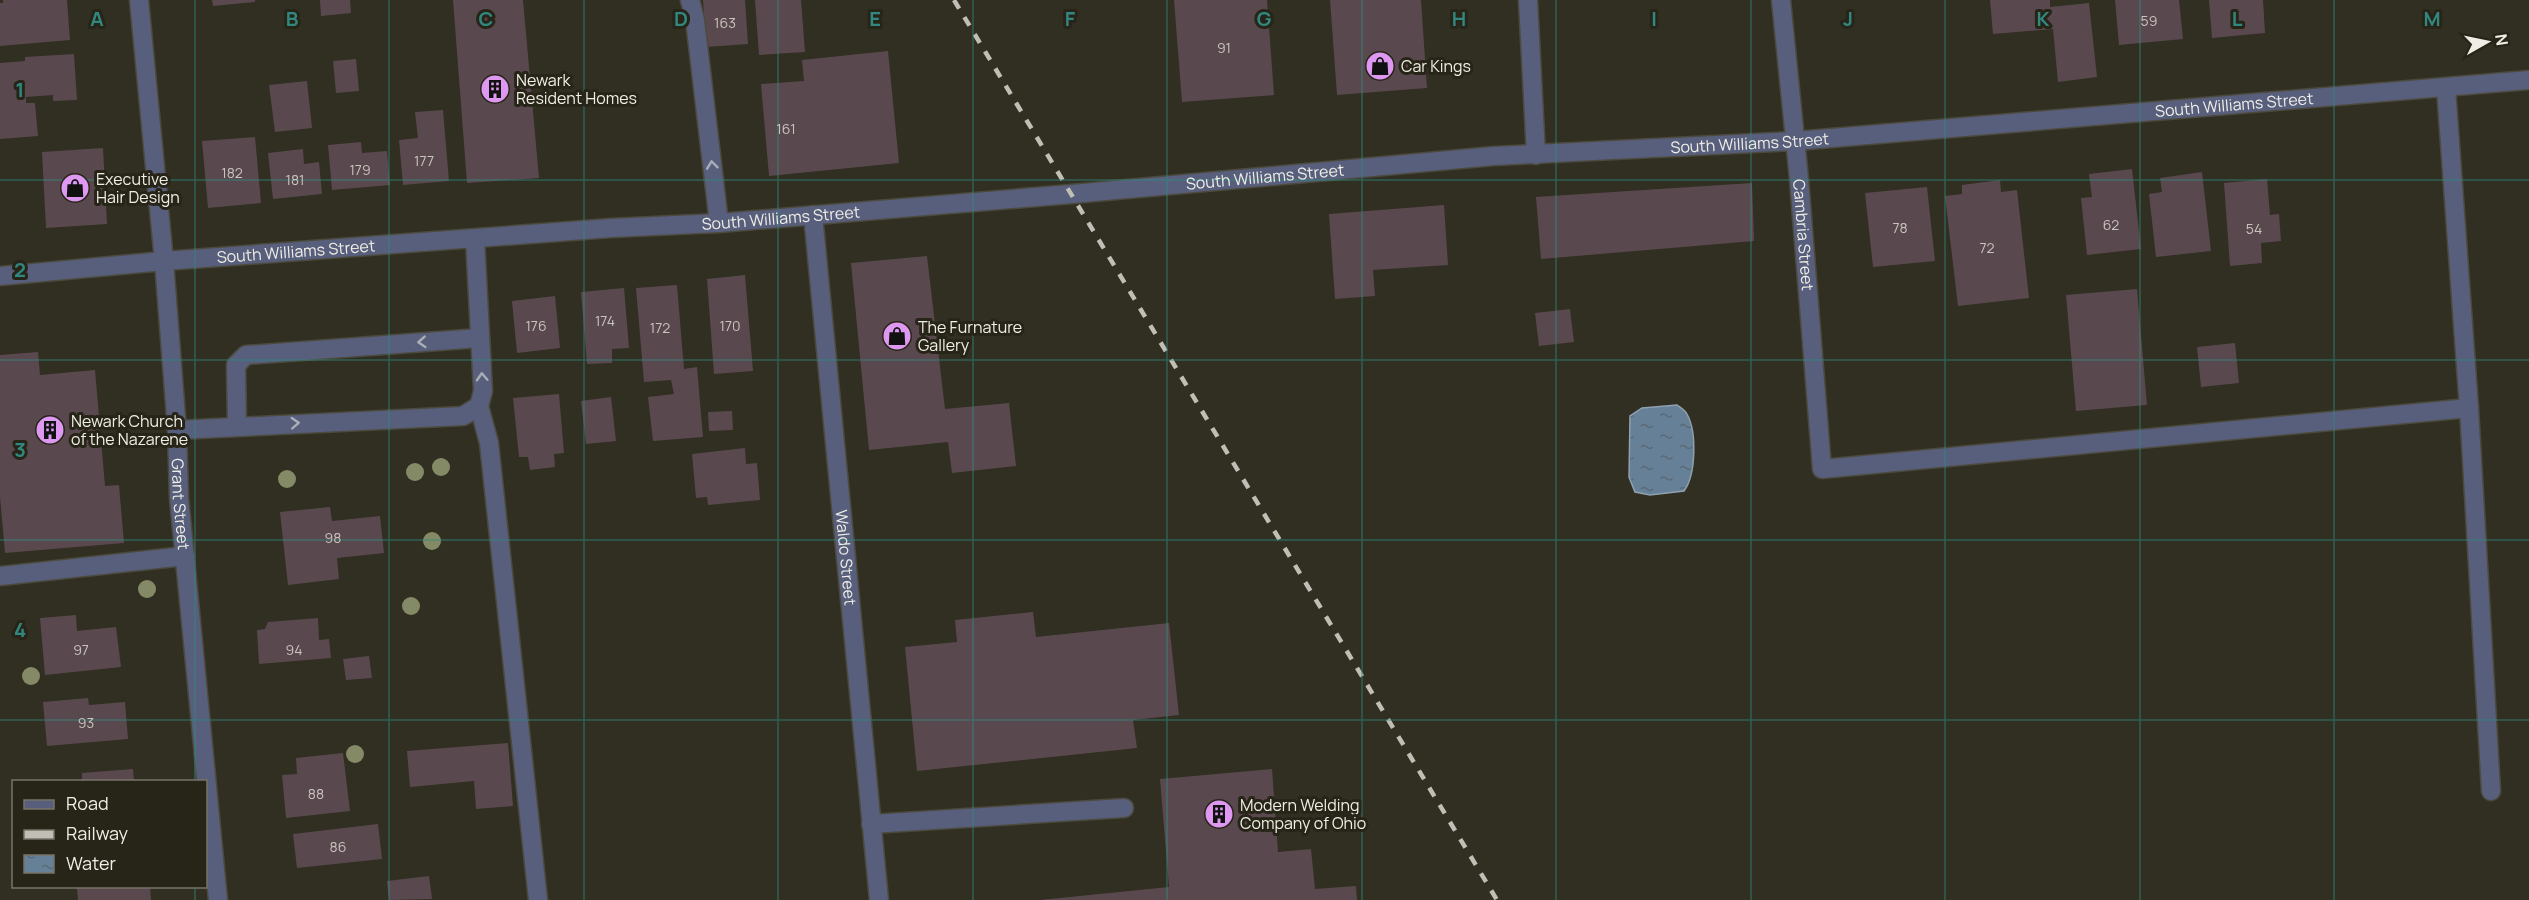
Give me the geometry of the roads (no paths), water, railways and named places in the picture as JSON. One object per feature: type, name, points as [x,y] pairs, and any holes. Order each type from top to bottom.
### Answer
[{"type":"street","name":"Grant Street","points":[[139,0],[164,261],[177,430],[179,498],[206,780]]},
{"type":"street","points":[[690,0],[695,20],[719,223]]},
{"type":"street","points":[[1528,0],[1536,155]]},
{"type":"street","name":"Cambria Street","points":[[1781,0],[1795,141],[1821,469],[2469,408]]},
{"type":"street","name":"South Williams Street","points":[[0,276],[164,261],[611,228],[719,223],[1494,156],[1795,141],[2529,80]]},
{"type":"street","points":[[2446,88],[2469,408],[2491,790]]},
{"type":"street","name":"Waldo Street","points":[[813,215],[879,900]]},
{"type":"street","points":[[475,239],[483,391],[479,406],[489,443],[538,900]]},
{"type":"street","points":[[237,426],[236,365],[246,355],[480,338]]},
{"type":"street","points":[[177,430],[463,416],[479,406]]},
{"type":"street","points":[[0,576],[185,556]]},
{"type":"street","name":"Grant Street","points":[[207,785],[218,900]]},
{"type":"street","points":[[871,824],[1124,808]]},
{"type":"water","points":[[1677,405],[1687,414],[1694,442],[1693,464],[1688,484],[1684,491],[1650,495],[1635,492],[1629,477],[1630,416],[1642,408]]},
{"type":"railway","points":[[954,0],[1497,900]]},
{"type":"place","name":"Car Kings","points":[[1380,66]]},
{"type":"place","name":"Newark Resident Homes","points":[[495,89]]},
{"type":"place","name":"Executive Hair Design","points":[[75,188]]},
{"type":"place","name":"The Furnature Gallery","points":[[897,336]]},
{"type":"place","name":"Newark Church of the Nazarene","points":[[50,430]]},
{"type":"place","name":"Modern Welding Company of Ohio","points":[[1219,814]]}]
